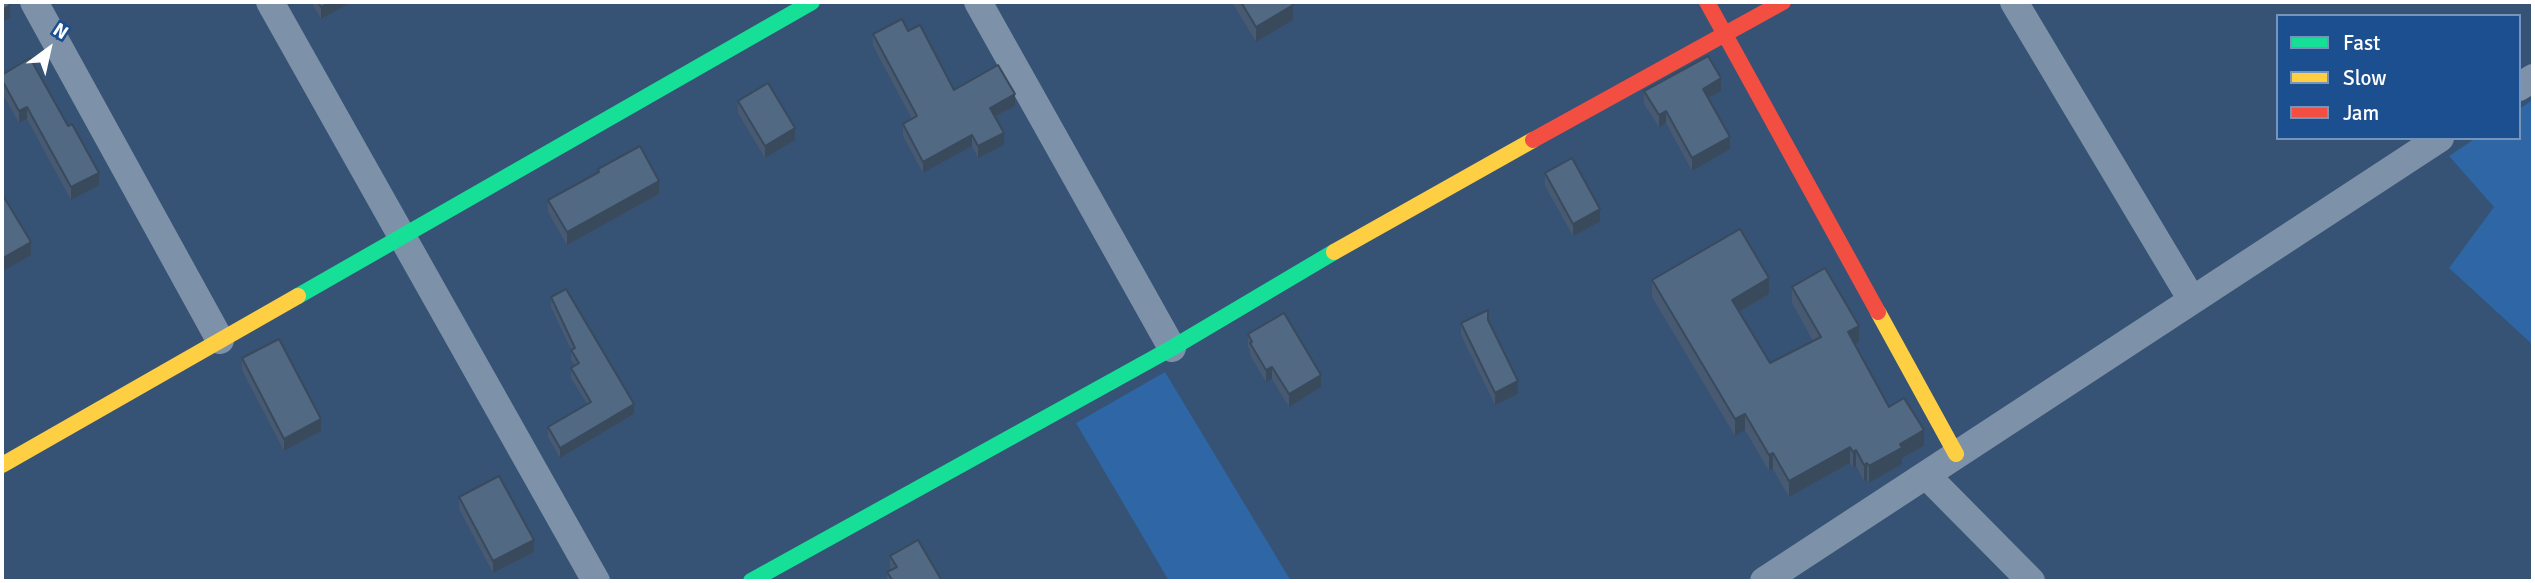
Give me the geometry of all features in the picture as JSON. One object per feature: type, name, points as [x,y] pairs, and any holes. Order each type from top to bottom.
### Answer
[{"type":"street","points":[[34,2],[220,340]]},
{"type":"street","points":[[270,2],[596,581]]},
{"type":"street","points":[[2,465],[812,2]]},
{"type":"street","points":[[978,2],[1172,348]]},
{"type":"street","points":[[1707,2],[1956,454]]},
{"type":"street","points":[[751,581],[787,572],[1399,214],[1783,2]]},
{"type":"street","points":[[2014,2],[2192,300]]},
{"type":"street","points":[[1764,581],[2437,140]]},
{"type":"street","points":[[1926,475],[2031,581]]},
{"type":"shaded area","points":[[2533,100],[2533,345],[2449,268],[2494,207],[2449,156],[2473,140],[2521,140],[2521,108]]},
{"type":"shaded area","points":[[1165,372],[1291,581],[1169,581],[1076,423]]},
{"type":"building","points":[[2,2],[8,2],[10,5],[2,10]]},
{"type":"building","points":[[1241,2],[1291,2],[1293,5],[1256,27]]},
{"type":"building","points":[[902,19],[908,31],[920,25],[954,90],[998,65],[1015,94],[990,108],[1004,133],[978,146],[972,135],[923,162],[903,124],[917,116],[873,34]]},
{"type":"building","points":[[1708,56],[1721,78],[1703,89],[1730,137],[1692,158],[1666,111],[1659,115],[1644,91]]},
{"type":"building","points":[[30,58],[68,126],[72,124],[99,173],[71,187],[27,107],[19,111],[2,80],[2,75]]},
{"type":"building","points":[[768,83],[795,128],[765,146],[738,101]]},
{"type":"building","points":[[640,146],[659,181],[567,232],[548,200]]},
{"type":"building","points":[[1572,158],[1600,209],[1573,224],[1545,173]]},
{"type":"building","points":[[2,194],[31,242],[3,258],[2,256]]},
{"type":"building","points":[[1740,229],[1769,278],[1732,300],[1770,363],[1821,337],[1792,287],[1825,268],[1859,326],[1848,332],[1889,407],[1904,398],[1924,430],[1900,444],[1902,448],[1869,466],[1867,463],[1864,465],[1856,450],[1853,452],[1850,447],[1789,481],[1773,453],[1769,455],[1745,414],[1735,419],[1652,280]]},
{"type":"building","points":[[566,289],[634,404],[560,448],[548,427],[591,402],[571,368],[579,363],[571,350],[575,348],[551,297]]},
{"type":"building","points":[[1488,310],[1488,320],[1518,381],[1495,393],[1461,323]]},
{"type":"building","points":[[1284,313],[1321,375],[1289,394],[1272,367],[1266,370],[1250,343],[1252,342],[1248,334]]},
{"type":"building","points":[[279,339],[321,419],[284,439],[242,358]]},
{"type":"building","points":[[499,476],[534,540],[493,561],[459,497]]},
{"type":"building","points":[[918,540],[942,581],[893,581],[887,572],[897,567],[890,556]]},
{"type":"traffic: fast","points":[[298,296],[812,2]]},
{"type":"traffic: fast","points":[[751,581],[1172,348],[1334,252]]},
{"type":"traffic: slow","points":[[1334,252],[1533,140]]},
{"type":"traffic: slow","points":[[2,465],[298,296]]},
{"type":"traffic: slow","points":[[1878,312],[1956,454]]},
{"type":"traffic: jam","points":[[1707,2],[1878,312]]},
{"type":"traffic: jam","points":[[1533,140],[1783,2]]}]
